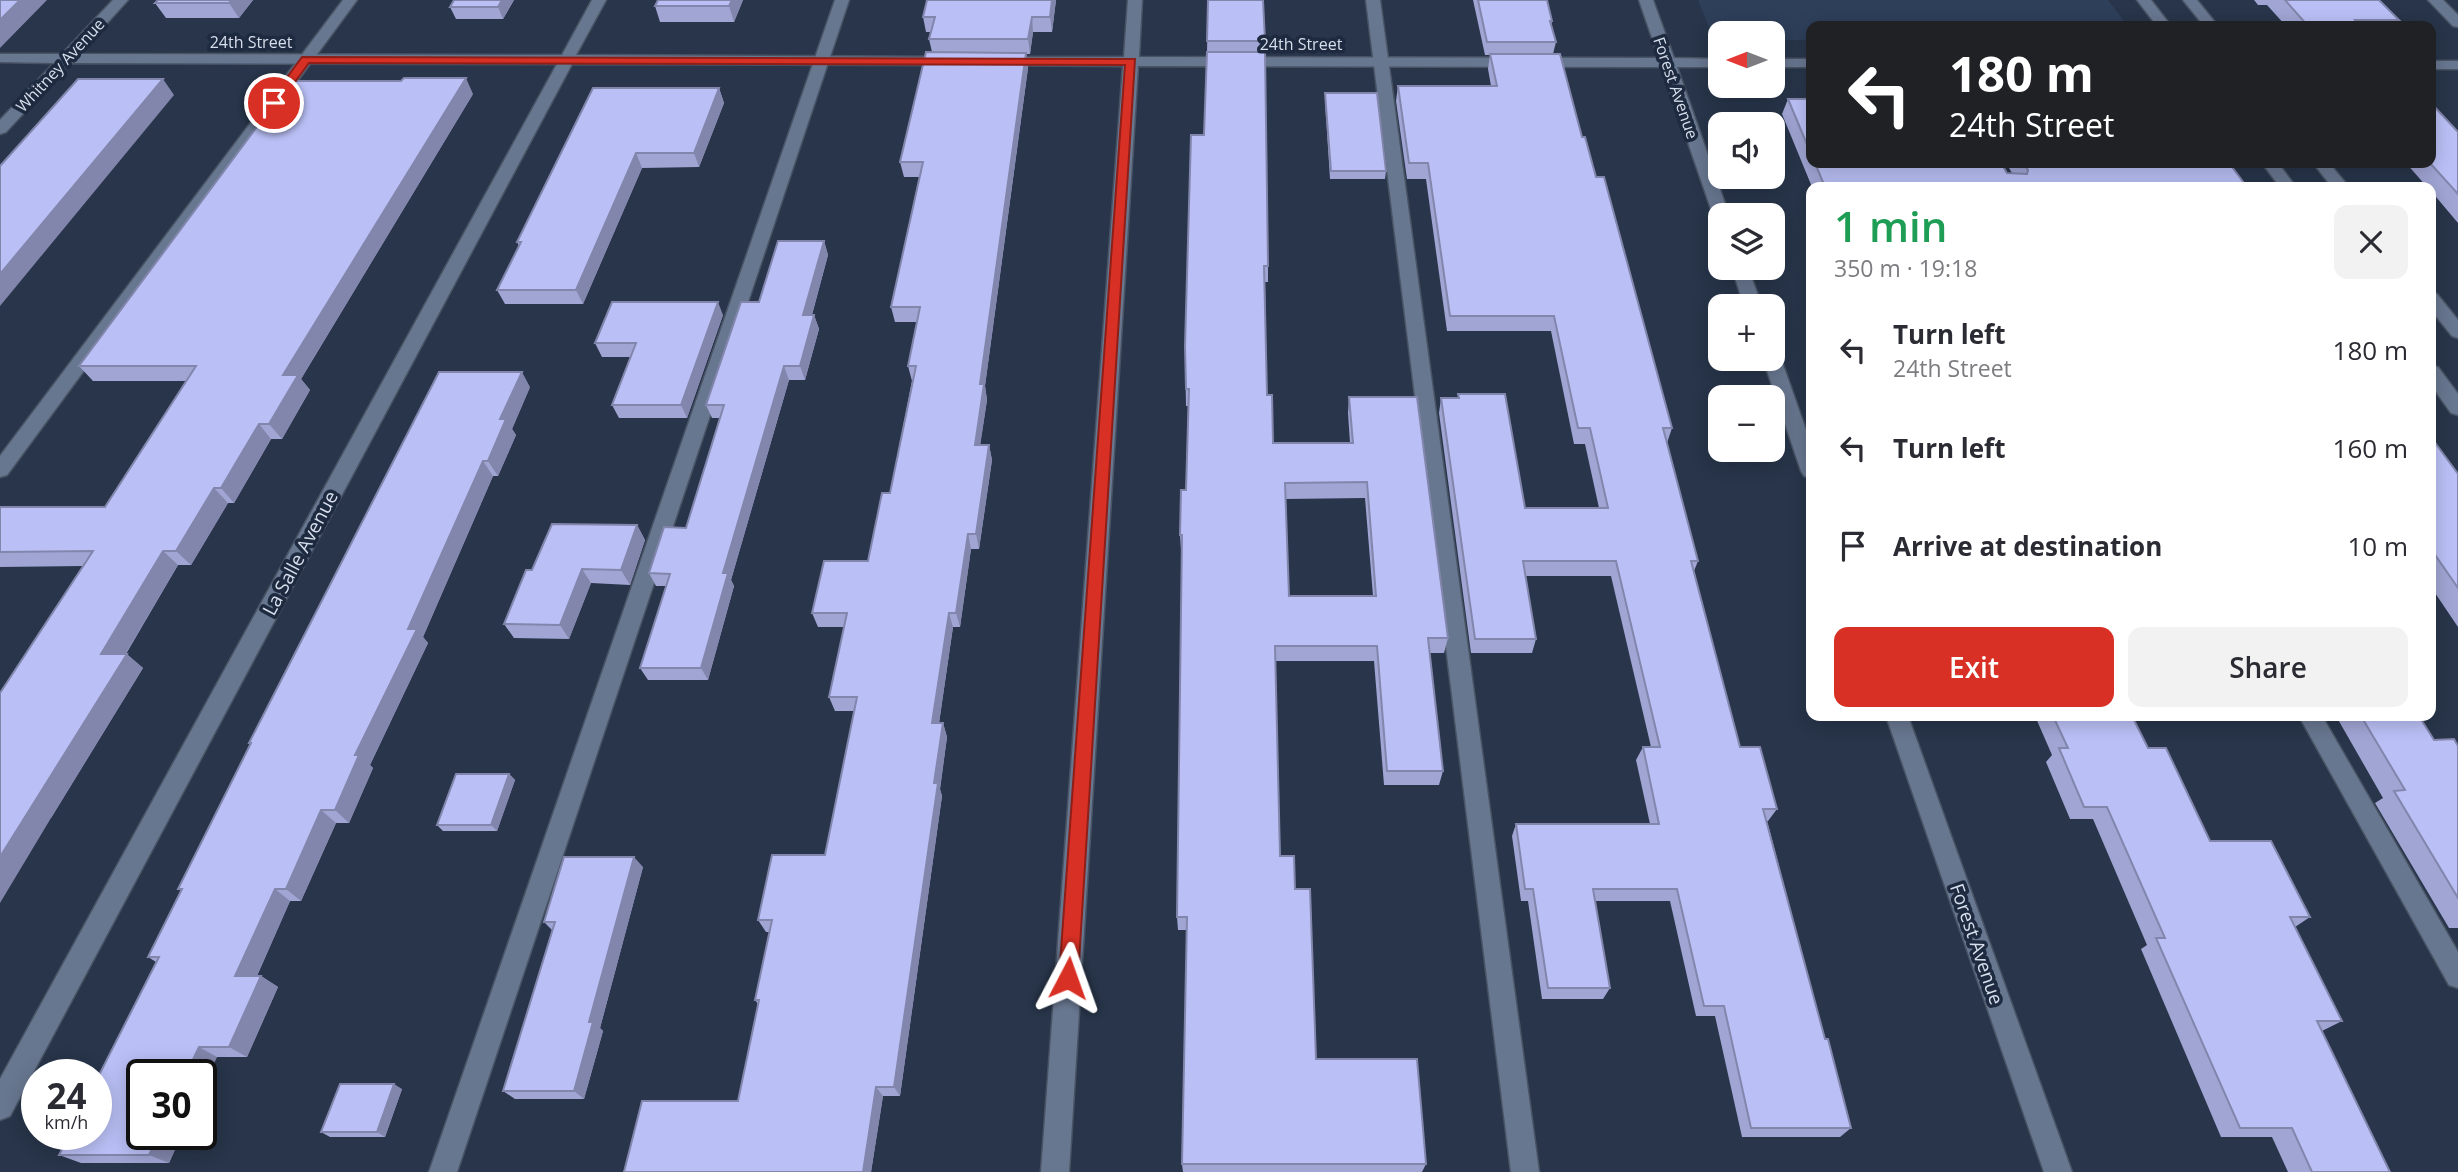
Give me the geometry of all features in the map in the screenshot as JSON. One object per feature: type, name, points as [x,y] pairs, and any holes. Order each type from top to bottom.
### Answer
[{"type":"street","name":"Whitney Avenue","points":[[0,129],[121,0]]},
{"type":"street","points":[[0,470],[350,0]]},
{"type":"street","name":"La Salle Avenue","points":[[0,1106],[599,0]]},
{"type":"street","points":[[443,1172],[842,0]]},
{"type":"street","points":[[1055,1172],[1135,0]]},
{"type":"street","points":[[1373,0],[1525,1172]]},
{"type":"street","name":"Forest Avenue","points":[[1646,0],[1717,203]]},
{"type":"street","points":[[2144,0],[2160,21]]},
{"type":"street","points":[[2190,0],[2207,21]]},
{"type":"street","points":[[2435,0],[2458,23]]},
{"type":"street","name":"24th Street","points":[[0,58],[1708,63]]},
{"type":"street","points":[[1785,63],[1806,63]]},
{"type":"street","points":[[2436,65],[2458,65]]},
{"type":"street","points":[[2325,168],[2337,182]]},
{"type":"street","points":[[2436,304],[2458,331]]},
{"type":"street","points":[[1776,371],[1806,457]]},
{"type":"street","points":[[2436,379],[2458,408]]},
{"type":"street","name":"Forest Avenue","points":[[1899,721],[2058,1172]]},
{"type":"street","points":[[2313,721],[2458,976]]},
{"type":"shaded area","points":[[1698,0],[2108,0],[2124,21],[1806,21],[1806,40],[1785,40],[1785,21],[1708,21],[1708,25]]},
{"type":"building","points":[[0,0],[20,0],[0,20]]},
{"type":"building","points":[[158,0],[231,0],[229,3],[155,3]]},
{"type":"building","points":[[454,0],[502,0],[498,7],[450,7]]},
{"type":"building","points":[[658,0],[732,0],[729,6],[655,6]]},
{"type":"building","points":[[927,0],[1052,0],[1050,17],[1032,17],[1028,39],[929,39],[935,17],[923,17]]},
{"type":"building","points":[[1208,0],[1263,0],[1265,41],[1207,41]]},
{"type":"building","points":[[1478,0],[1547,0],[1556,42],[1487,42]]},
{"type":"building","points":[[2285,0],[2379,0],[2399,20],[2356,21],[2304,21]]},
{"type":"building","points":[[926,52],[1026,53],[980,384],[984,384],[975,445],[989,445],[976,534],[968,534],[956,613],[949,613],[932,723],[943,723],[934,783],[938,783],[894,1087],[876,1087],[863,1172],[624,1172],[642,1101],[738,1101],[772,920],[758,920],[772,855],[825,855],[857,697],[829,697],[847,613],[812,613],[824,561],[868,561],[882,493],[890,493],[916,366],[908,366],[920,307],[891,307],[923,162],[900,162]]},
{"type":"building","points":[[1207,52],[1265,52],[1268,266],[1264,266],[1267,395],[1272,395],[1273,443],[1353,443],[1349,397],[1417,397],[1448,638],[1428,638],[1443,771],[1387,771],[1377,646],[1275,646],[1280,856],[1294,856],[1295,889],[1310,889],[1316,1059],[1417,1059],[1426,1164],[1182,1164],[1187,917],[1177,917],[1180,535],[1181,490],[1186,490],[1189,389],[1186,389],[1185,346],[1191,135],[1204,135]],"holes":[[[1367,482],[1376,596],[1289,596],[1285,483]]]},
{"type":"building","points":[[1490,54],[1560,54],[1582,137],[1585,137],[1596,177],[1604,177],[1672,428],[1663,428],[1698,561],[1691,561],[1740,747],[1760,747],[1777,809],[1763,809],[1851,1128],[1751,1128],[1724,1006],[1704,1006],[1677,889],[1593,889],[1610,988],[1548,988],[1533,889],[1525,889],[1516,824],[1659,824],[1643,747],[1660,747],[1616,561],[1523,561],[1536,639],[1475,639],[1441,398],[1459,398],[1458,394],[1505,394],[1525,508],[1608,508],[1590,428],[1578,428],[1554,316],[1450,316],[1428,163],[1409,163],[1398,86],[1497,86]]},
{"type":"building","points":[[404,78],[466,78],[283,375],[298,375],[269,424],[259,424],[221,488],[214,488],[176,551],[163,551],[101,654],[127,654],[0,857],[0,693],[93,551],[0,552],[0,507],[105,507],[196,366],[79,366],[291,81],[401,81]]},
{"type":"building","points":[[78,79],[163,79],[0,274],[0,166]]},
{"type":"building","points":[[593,88],[719,88],[694,153],[636,153],[576,290],[497,290],[521,242],[517,242]]},
{"type":"building","points":[[1325,93],[1377,93],[1386,171],[1331,171]]},
{"type":"building","points":[[1788,99],[1806,99],[1806,142]]},
{"type":"building","points":[[2436,108],[2458,132],[2458,194],[2435,168]]},
{"type":"building","points":[[1817,168],[2004,168],[2007,173],[2027,174],[2027,168],[2233,168],[2243,182],[1823,182]]},
{"type":"building","points":[[778,241],[824,241],[803,315],[814,315],[800,366],[784,366],[723,573],[728,573],[701,668],[640,668],[670,574],[649,573],[664,527],[686,528],[724,405],[706,405],[741,302],[759,302]]},
{"type":"building","points":[[612,302],[718,302],[681,405],[612,405],[636,343],[595,343]]},
{"type":"building","points":[[439,372],[522,372],[500,419],[506,419],[488,461],[483,461],[408,629],[417,629],[355,755],[359,755],[335,810],[321,810],[286,889],[275,889],[235,976],[261,976],[229,1047],[199,1047],[193,1059],[126,1059],[126,1150],[151,1150],[149,1155],[59,1155],[62,1150],[112,1150],[112,1059],[107,1059],[159,957],[148,957],[249,743]]},
{"type":"building","points":[[2436,444],[2458,474],[2458,588],[2436,556]]},
{"type":"building","points":[[552,524],[637,525],[621,570],[582,569],[560,625],[504,624],[526,570],[532,570]]},
{"type":"building","points":[[2055,721],[2134,721],[2148,748],[2166,748],[2210,841],[2271,841],[2310,917],[2290,917],[2342,1021],[2317,1021],[2390,1172],[2312,1172],[2292,1128],[2240,1128],[2156,938],[2165,938],[2107,807],[2084,807],[2059,748],[2068,748]]},
{"type":"building","points":[[2364,721],[2422,721],[2434,740],[2454,739],[2458,746],[2458,898],[2394,791],[2405,790]]},
{"type":"building","points":[[456,774],[509,774],[491,825],[437,825]]},
{"type":"building","points":[[564,857],[634,857],[589,1022],[593,1022],[574,1091],[503,1091],[555,922],[544,922]]},
{"type":"building","points":[[340,1084],[394,1084],[377,1132],[321,1132]]},
{"type":"route","points":[[274,103],[306,59],[1131,61],[1068,978]]}]
